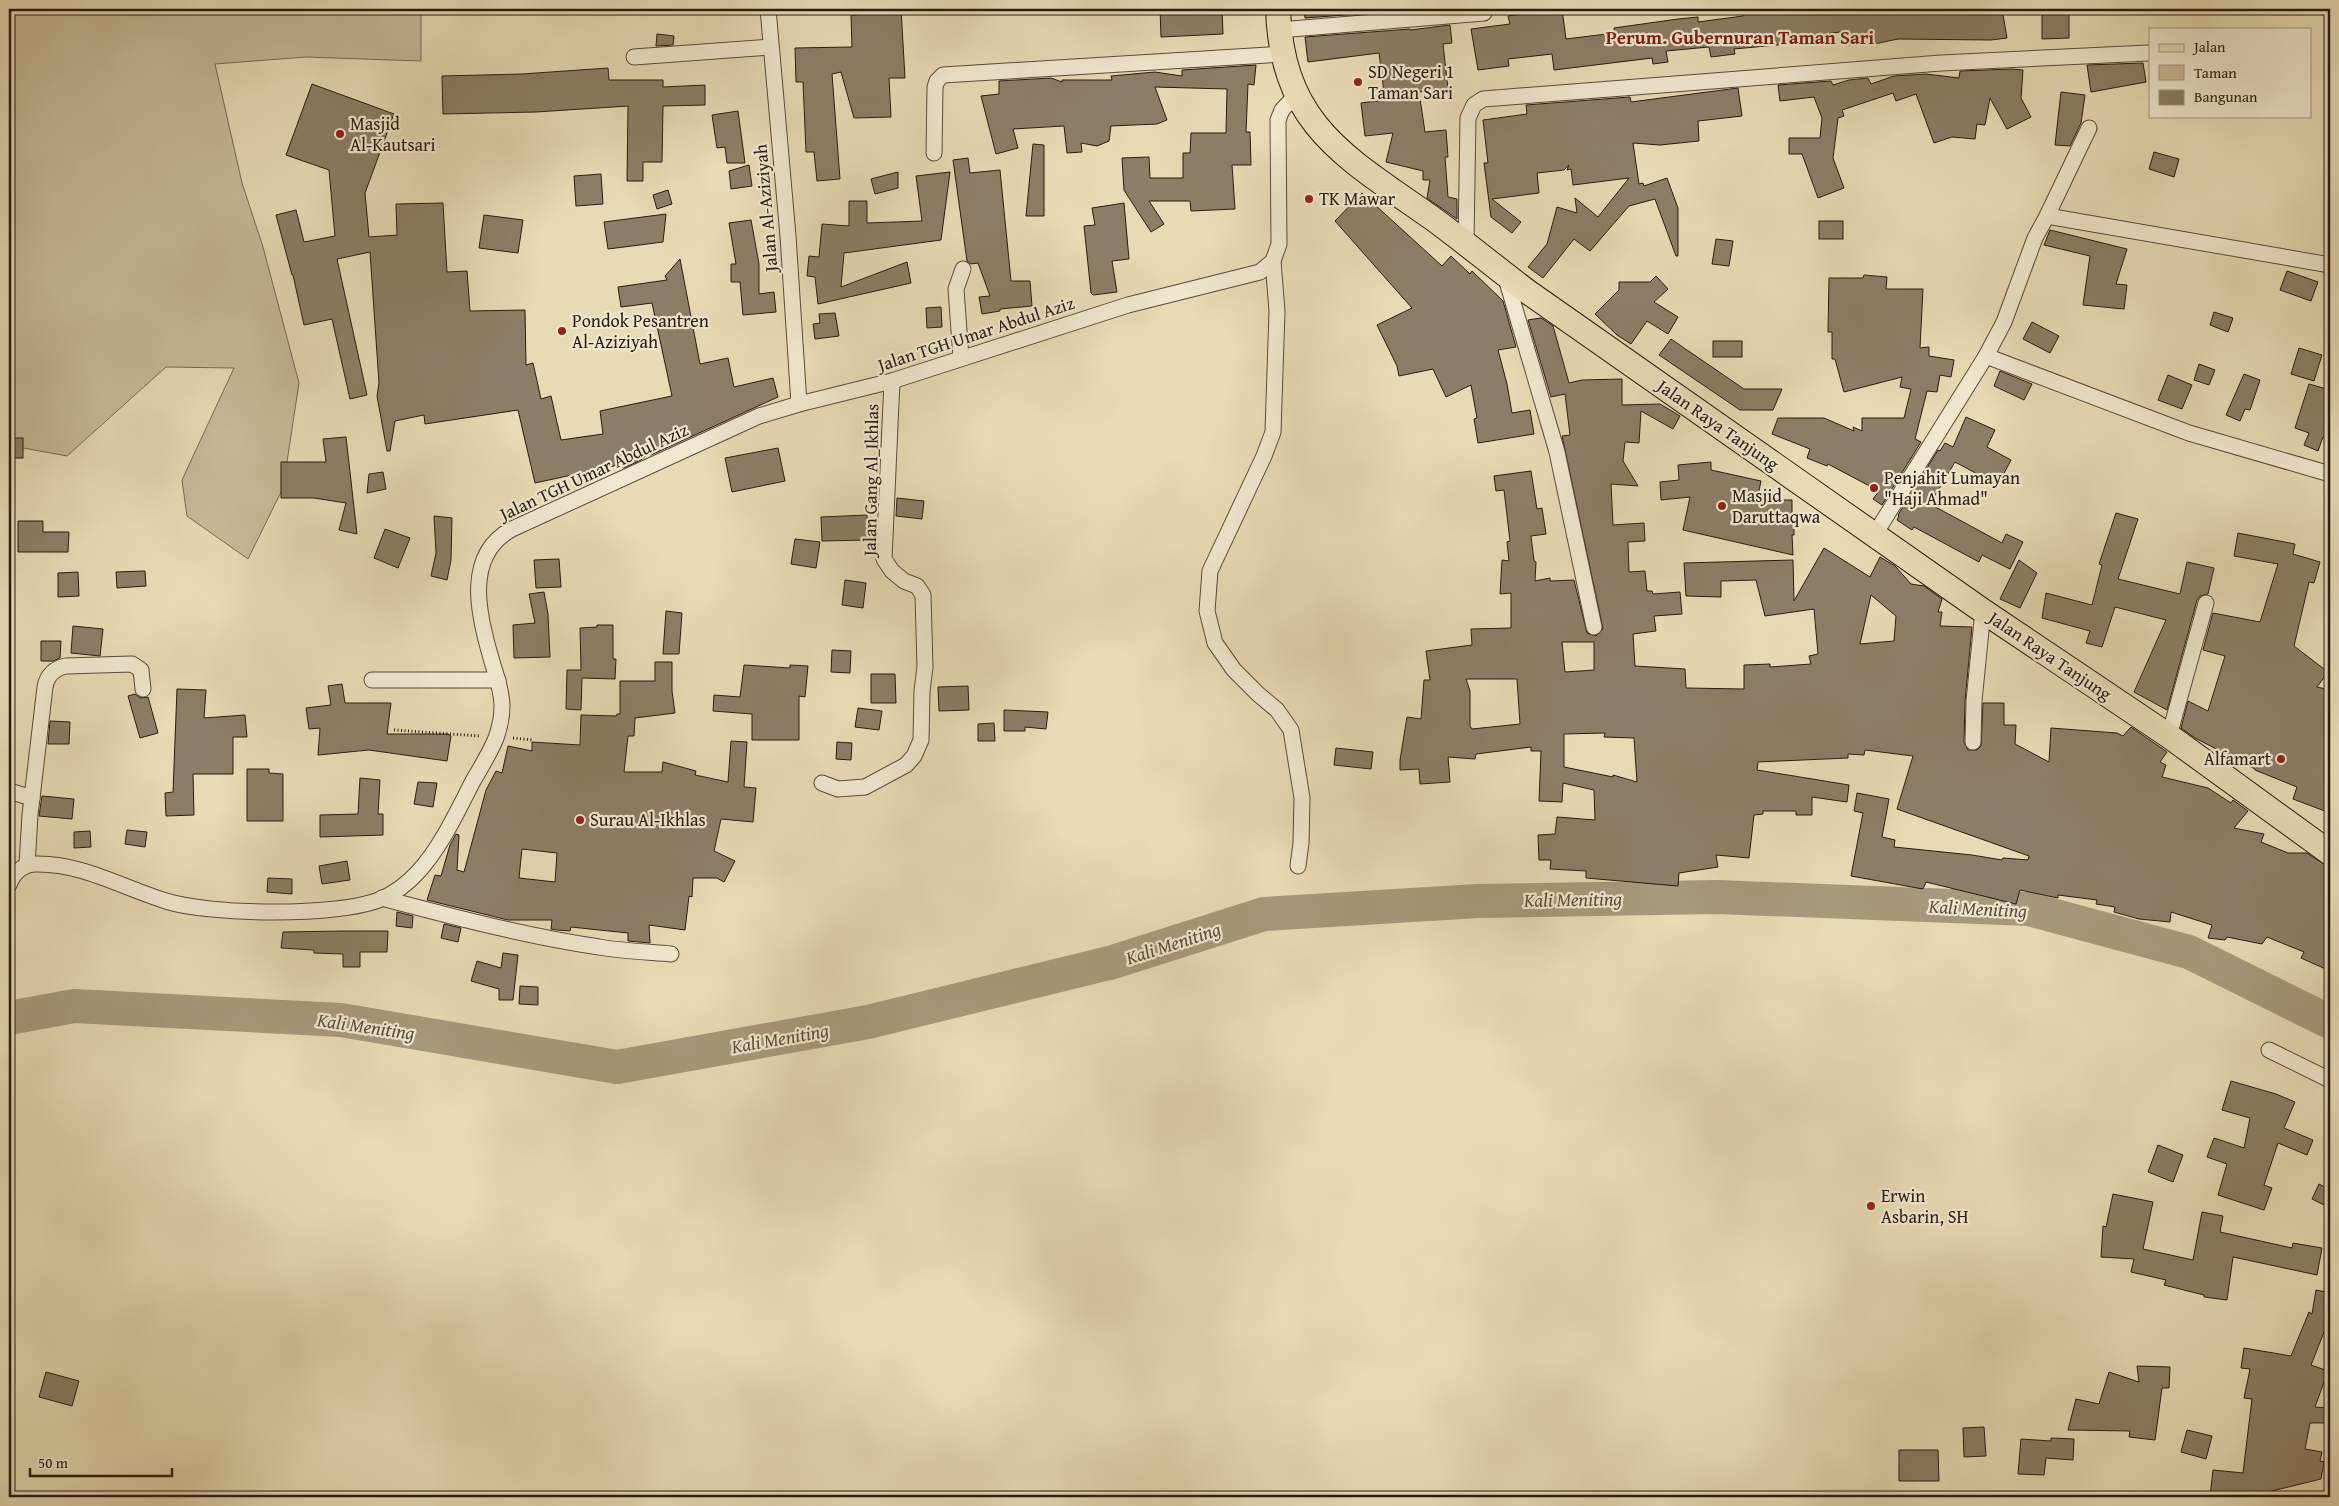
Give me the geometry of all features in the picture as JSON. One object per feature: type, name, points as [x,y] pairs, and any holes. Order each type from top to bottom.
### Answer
[{"type":"main road","name":"Jalan Raya Tanjung","points":[[1279,19],[1287,70],[1296,95],[1321,132],[1346,156],[1466,243],[1505,275],[1983,611],[2169,736],[2330,853]]},
{"type":"street","name":"Jalan Al-Aziziyah","points":[[768,9],[788,236],[799,404]]},
{"type":"street","points":[[1279,19],[1484,13]]},
{"type":"street","points":[[634,57],[770,47]]},
{"type":"street","points":[[1466,243],[1468,118],[1472,108],[1483,99],[1941,63],[2148,53]]},
{"type":"street","points":[[934,153],[936,85],[938,79],[944,75],[1284,54]]},
{"type":"street","points":[[1296,95],[1282,110],[1278,120],[1280,238],[1278,250],[1273,261],[1277,311],[1273,432],[1260,465],[1210,571],[1207,611],[1215,642],[1234,670],[1277,710],[1291,730],[1302,798],[1302,836],[1298,866]]},
{"type":"street","points":[[1875,534],[1986,356],[2004,322],[2035,238],[2089,128]]},
{"type":"street","points":[[2047,216],[2330,264]]},
{"type":"street","name":"Jalan TGH Umar Abdul Aziz","points":[[26,866],[40,864],[86,872],[164,901],[192,907],[257,911],[337,910],[368,904],[382,898],[407,883],[427,862],[461,804],[496,737],[502,716],[502,704],[498,680],[484,631],[479,581],[481,562],[496,539],[512,529],[759,416],[892,381],[1128,305],[1254,275],[1265,269],[1273,261]]},
{"type":"street","points":[[961,358],[956,289],[963,269]]},
{"type":"street","points":[[1505,275],[1557,452],[1594,627]]},
{"type":"street","points":[[1986,356],[2189,433],[2330,474]]},
{"type":"street","name":"Jalan Gang Al_Ikhlas","points":[[822,783],[838,790],[848,790],[865,787],[874,783],[910,761],[922,735],[925,646],[923,596],[917,586],[904,581],[892,571],[884,559],[892,381]]},
{"type":"street","points":[[2169,736],[2206,603]]},
{"type":"street","points":[[1973,742],[1974,701],[1983,611]]},
{"type":"street","points":[[9,885],[15,873],[26,866],[45,687],[52,673],[66,666],[134,664],[141,670],[143,689]]},
{"type":"street","points":[[372,680],[498,680]]},
{"type":"street","points":[[9,790],[32,798]]},
{"type":"street","points":[[382,898],[497,928],[548,938],[601,947],[671,954]]},
{"type":"street","points":[[2270,1050],[2330,1080]]},
{"type":"path","points":[[394,730],[532,740]]},
{"type":"green space","points":[[9,9],[421,9],[421,61],[306,57],[215,64],[242,183],[263,247],[299,383],[283,488],[248,559],[187,516],[182,480],[234,368],[166,367],[67,456],[18,447],[9,461]]},
{"type":"building","points":[[869,9],[901,9],[905,78],[889,78],[891,117],[854,118],[841,72],[832,74],[840,179],[817,181],[814,152],[806,152],[803,82],[796,82],[795,48],[852,47],[851,15],[869,14]]},
{"type":"building","points":[[1160,9],[1222,9],[1223,34],[1161,37]]},
{"type":"building","points":[[1304,9],[1398,9],[1398,11],[1305,18]]},
{"type":"building","points":[[1562,9],[1566,39],[1615,33],[1614,28],[1678,19],[1698,17],[1698,22],[1743,16],[1743,9],[2002,9],[2007,38],[1991,40],[1898,39],[1879,43],[1849,45],[1848,31],[1808,36],[1809,42],[1734,49],[1735,54],[1711,57],[1709,47],[1666,51],[1668,62],[1653,64],[1652,58],[1554,70],[1552,54],[1508,59],[1509,66],[1478,70],[1471,29],[1510,24],[1508,16]]},
{"type":"building","points":[[2042,9],[2069,9],[2069,38],[2042,39]]},
{"type":"building","points":[[1450,25],[1452,43],[1443,44],[1448,89],[1419,92],[1425,132],[1446,130],[1448,157],[1445,157],[1448,197],[1457,199],[1457,219],[1427,198],[1430,180],[1423,180],[1423,171],[1386,162],[1393,133],[1365,136],[1361,103],[1385,100],[1379,53],[1308,62],[1305,37],[1410,30]]},
{"type":"building","points":[[657,34],[674,36],[673,45],[656,46]]},
{"type":"building","points":[[2143,63],[2146,82],[2091,92],[2087,65]]},
{"type":"building","points":[[1256,65],[1254,85],[1248,84],[1246,132],[1250,132],[1251,165],[1232,165],[1235,209],[1191,211],[1190,201],[1149,201],[1164,224],[1151,232],[1124,190],[1122,158],[1149,157],[1150,178],[1183,178],[1183,153],[1190,153],[1191,133],[1226,133],[1227,89],[1155,87],[1167,120],[1157,124],[1111,126],[1109,141],[1097,146],[1081,143],[1082,152],[1067,153],[1064,126],[1013,129],[1018,148],[996,154],[981,96],[999,94],[999,81],[1051,78],[1062,82],[1062,80],[1112,80],[1111,76],[1155,72],[1182,76],[1182,70]]},
{"type":"building","points":[[608,68],[609,80],[663,80],[663,87],[705,85],[705,105],[663,106],[662,162],[643,162],[643,181],[627,181],[628,106],[536,112],[443,114],[442,76],[522,74]]},
{"type":"building","points":[[2023,70],[2021,98],[2031,117],[2007,129],[1990,98],[1985,125],[1977,124],[1975,139],[1952,137],[1934,143],[1916,94],[1896,101],[1893,93],[1842,110],[1844,116],[1838,118],[1833,158],[1844,188],[1818,198],[1802,154],[1789,154],[1789,138],[1820,138],[1822,118],[1814,97],[1780,101],[1778,85],[1831,81],[1833,85],[1849,80],[1868,78],[1871,84],[1894,76],[1926,74],[1959,78],[1960,71]]},
{"type":"building","points":[[312,84],[394,114],[365,193],[369,237],[397,235],[396,204],[443,203],[447,272],[467,271],[470,311],[525,310],[526,365],[533,363],[541,399],[551,396],[561,440],[603,434],[600,411],[672,396],[652,303],[621,307],[618,287],[667,280],[665,276],[680,259],[700,364],[728,358],[734,387],[773,378],[778,397],[651,455],[648,454],[641,460],[624,468],[618,465],[535,483],[518,410],[425,424],[424,415],[395,421],[390,451],[387,451],[377,396],[379,383],[370,252],[337,259],[367,395],[350,399],[332,319],[304,325],[293,275],[276,215],[296,210],[304,242],[335,236],[329,170],[286,155]]},
{"type":"building","points":[[1738,88],[1742,116],[1698,121],[1699,141],[1660,145],[1633,143],[1639,184],[1643,183],[1644,186],[1667,178],[1678,208],[1678,256],[1676,256],[1655,199],[1629,206],[1590,251],[1574,239],[1543,278],[1528,267],[1547,244],[1557,207],[1577,213],[1575,198],[1598,217],[1629,178],[1573,185],[1571,169],[1567,170],[1569,165],[1564,170],[1537,173],[1539,193],[1492,199],[1521,222],[1512,233],[1491,217],[1484,163],[1488,163],[1483,120],[1527,114],[1526,105],[1630,97],[1631,102]]},
{"type":"building","points":[[2061,92],[2085,95],[2081,123],[2070,146],[2055,145]]},
{"type":"building","points":[[738,111],[745,163],[727,163],[725,147],[717,148],[712,115]]},
{"type":"building","points":[[1033,144],[1044,145],[1044,216],[1026,216]]},
{"type":"building","points":[[2154,152],[2179,159],[2174,177],[2149,169]]},
{"type":"building","points":[[968,158],[970,173],[1000,170],[1011,281],[1030,281],[1032,306],[1000,309],[1000,311],[982,314],[979,297],[990,296],[978,263],[971,264],[967,261],[953,160]]},
{"type":"building","points":[[749,165],[752,186],[731,189],[729,171]]},
{"type":"building","points":[[898,172],[898,188],[875,194],[871,179]]},
{"type":"building","points":[[950,172],[941,240],[844,253],[841,287],[907,262],[911,283],[818,304],[815,277],[807,276],[809,256],[819,257],[822,224],[849,226],[849,201],[867,201],[867,223],[922,221],[916,176]]},
{"type":"building","points":[[601,174],[603,204],[576,206],[574,176]]},
{"type":"building","points":[[668,190],[672,204],[657,209],[653,195]]},
{"type":"building","points":[[1362,193],[1442,266],[1451,256],[1470,274],[1472,271],[1503,301],[1516,347],[1498,350],[1512,413],[1530,410],[1534,434],[1478,443],[1474,419],[1477,418],[1471,385],[1446,397],[1433,369],[1399,376],[1397,366],[1377,325],[1412,308],[1335,221]]},
{"type":"building","points":[[1124,203],[1129,259],[1112,261],[1117,292],[1093,295],[1091,293],[1084,226],[1095,225],[1092,208]]},
{"type":"building","points":[[666,214],[663,242],[608,249],[604,222]]},
{"type":"building","points":[[484,215],[523,220],[518,253],[479,248]]},
{"type":"building","points":[[751,220],[759,264],[759,294],[774,292],[776,312],[743,315],[740,282],[731,282],[731,264],[736,264],[729,223]]},
{"type":"building","points":[[1819,221],[1843,221],[1843,239],[1819,239]]},
{"type":"building","points":[[2050,230],[2127,249],[2116,284],[2127,285],[2124,309],[2083,305],[2090,256],[2044,245]]},
{"type":"building","points":[[1716,239],[1733,241],[1729,266],[1712,264]]},
{"type":"building","points":[[2287,271],[2318,282],[2311,301],[2280,290]]},
{"type":"building","points":[[1864,275],[1887,277],[1886,289],[1923,289],[1920,348],[1929,347],[1929,356],[1954,360],[1951,377],[1940,375],[1937,392],[1927,391],[1915,439],[1921,442],[1882,505],[1873,499],[1879,491],[1828,464],[1827,466],[1807,458],[1810,449],[1772,434],[1778,418],[1824,418],[1854,431],[1853,427],[1862,431],[1862,418],[1904,418],[1911,389],[1900,387],[1902,377],[1844,392],[1835,359],[1832,359],[1832,332],[1828,332],[1829,278],[1863,278]]},
{"type":"building","points":[[1656,276],[1668,289],[1654,302],[1678,317],[1668,334],[1647,321],[1631,344],[1617,335],[1595,314],[1619,290],[1619,282],[1650,282]]},
{"type":"building","points":[[941,307],[942,327],[927,328],[926,308]]},
{"type":"building","points":[[2214,312],[2233,318],[2228,332],[2210,325]]},
{"type":"building","points":[[835,313],[839,336],[815,339],[813,324],[820,323],[819,314]]},
{"type":"building","points":[[1541,318],[1553,326],[1569,383],[1582,380],[1622,379],[1622,405],[1660,404],[1680,416],[1673,429],[1641,411],[1639,443],[1625,442],[1623,461],[1638,486],[1611,484],[1613,525],[1644,523],[1645,541],[1628,542],[1629,572],[1645,571],[1647,591],[1652,591],[1653,594],[1680,592],[1682,614],[1654,616],[1656,631],[1633,634],[1635,666],[1685,669],[1686,688],[1744,689],[1744,665],[1770,664],[1770,667],[1811,664],[1809,656],[1818,654],[1814,609],[1765,616],[1756,580],[1721,581],[1721,597],[1686,596],[1684,563],[1793,560],[1794,601],[1824,548],[1870,577],[1880,557],[1895,566],[1911,584],[1924,586],[1942,599],[1938,612],[1942,612],[1940,626],[1972,627],[1965,701],[1964,742],[1968,750],[1977,750],[1981,746],[1983,703],[2004,703],[2004,725],[2016,725],[2015,744],[2049,762],[2051,728],[2117,733],[2123,736],[2131,727],[2167,752],[2160,762],[2166,765],[2162,777],[2208,788],[2231,803],[2233,800],[2248,811],[2234,828],[2264,834],[2261,842],[2288,853],[2307,853],[2327,866],[2326,915],[2330,906],[2330,971],[2301,958],[2304,952],[2267,937],[2262,944],[2227,937],[2225,940],[2208,938],[2212,925],[2171,912],[2170,922],[2139,919],[2114,912],[2115,907],[2096,904],[2097,900],[2058,895],[2058,898],[2020,890],[2016,904],[1926,882],[1923,889],[1851,876],[1863,813],[1854,811],[1857,793],[1889,799],[1882,837],[1895,840],[1894,847],[2002,860],[2003,858],[2028,860],[2029,856],[1897,809],[1913,756],[1865,750],[1864,755],[1848,754],[1848,758],[1758,762],[1757,770],[1849,785],[1847,802],[1812,797],[1812,815],[1796,815],[1796,811],[1763,811],[1763,814],[1754,815],[1749,858],[1716,855],[1718,867],[1679,873],[1678,886],[1586,878],[1586,871],[1550,869],[1551,860],[1539,860],[1538,835],[1555,834],[1557,817],[1595,820],[1594,790],[1563,783],[1562,802],[1539,801],[1541,751],[1531,751],[1531,747],[1476,754],[1475,759],[1448,757],[1450,782],[1420,784],[1419,769],[1400,770],[1407,717],[1421,719],[1424,680],[1430,680],[1426,651],[1472,645],[1471,629],[1511,628],[1511,593],[1500,594],[1502,560],[1509,561],[1507,542],[1510,541],[1504,490],[1496,491],[1494,476],[1531,471],[1537,509],[1542,508],[1546,534],[1531,536],[1534,561],[1536,562],[1535,581],[1550,578],[1550,581],[1574,580],[1587,633],[1596,636],[1603,629],[1562,436],[1570,435],[1565,394],[1551,397],[1528,320]],"holes":[[[1871,595],[1896,616],[1894,641],[1860,644]],[[1562,642],[1594,642],[1594,670],[1565,672]],[[1466,679],[1517,679],[1520,724],[1472,729],[1470,726],[1470,691]],[[1605,733],[1604,737],[1634,738],[1637,782],[1613,775],[1613,777],[1564,767],[1564,734]]]},
{"type":"building","points":[[2032,322],[2059,336],[2050,353],[2023,339]]},
{"type":"building","points":[[1671,339],[1744,389],[1782,389],[1773,410],[1740,410],[1659,355]]},
{"type":"building","points":[[1713,341],[1742,341],[1742,357],[1713,357]]},
{"type":"building","points":[[2299,348],[2322,355],[2314,381],[2291,374]]},
{"type":"building","points":[[2199,364],[2215,370],[2209,385],[2194,380]]},
{"type":"building","points":[[2000,371],[2032,384],[2024,400],[1994,386]]},
{"type":"building","points":[[2244,374],[2260,380],[2250,410],[2245,409],[2240,421],[2226,415]]},
{"type":"building","points":[[2168,375],[2192,385],[2182,409],[2158,400]]},
{"type":"building","points":[[2309,384],[2330,390],[2330,439],[2323,437],[2318,451],[2304,445],[2309,433],[2295,428]]},
{"type":"building","points":[[1966,417],[1995,430],[1987,447],[2011,460],[1998,485],[1955,462],[1930,504],[2002,543],[2006,534],[2023,542],[2010,569],[1982,555],[1979,562],[1914,527],[1912,530],[1897,520],[1898,515],[1938,450],[1940,451],[1945,443],[1953,447]]},
{"type":"building","points":[[346,437],[357,534],[339,530],[346,503],[314,498],[281,498],[281,462],[326,462],[323,439]]},
{"type":"building","points":[[9,438],[23,438],[23,458],[9,458]]},
{"type":"building","points":[[778,448],[785,481],[732,492],[725,458]]},
{"type":"building","points":[[1711,462],[1711,470],[1761,481],[1757,500],[1792,500],[1792,516],[1794,516],[1794,535],[1792,535],[1793,555],[1683,530],[1690,497],[1661,500],[1660,482],[1679,480],[1678,465]]},
{"type":"building","points":[[383,472],[386,489],[367,493],[369,474]]},
{"type":"building","points":[[897,498],[924,501],[922,519],[896,516]]},
{"type":"building","points":[[2116,513],[2138,519],[2118,579],[2180,594],[2187,562],[2214,568],[2208,594],[2200,596],[2197,600],[2167,710],[2134,692],[2166,620],[2115,607],[2102,647],[2086,643],[2090,631],[2042,618],[2046,593],[2092,605],[2102,565],[2099,564]]},
{"type":"building","points":[[867,515],[868,540],[822,541],[821,517]]},
{"type":"building","points":[[434,516],[452,518],[451,560],[447,580],[431,576],[436,553]]},
{"type":"building","points":[[18,521],[43,521],[43,532],[69,532],[68,552],[18,552]]},
{"type":"building","points":[[385,529],[410,538],[398,568],[374,558]]},
{"type":"building","points":[[2238,533],[2295,544],[2293,554],[2320,562],[2314,583],[2309,582],[2294,646],[2328,672],[2317,687],[2330,690],[2330,813],[2293,799],[2297,787],[2255,770],[2195,738],[2181,728],[2188,701],[2208,711],[2225,656],[2203,650],[2213,613],[2260,622],[2278,564],[2234,556]]},
{"type":"building","points":[[795,539],[820,542],[816,568],[791,564]]},
{"type":"building","points":[[559,559],[561,587],[536,588],[534,560]]},
{"type":"building","points":[[2019,560],[2037,573],[2020,608],[2000,599]]},
{"type":"building","points":[[145,571],[146,586],[117,588],[116,572]]},
{"type":"building","points":[[78,572],[79,596],[58,597],[58,573]]},
{"type":"building","points":[[845,580],[866,583],[863,608],[842,605]]},
{"type":"building","points":[[544,592],[548,614],[550,657],[514,658],[513,625],[535,623],[529,594]]},
{"type":"building","points":[[666,611],[682,613],[679,654],[663,654]]},
{"type":"building","points":[[597,625],[613,625],[613,659],[616,659],[615,679],[582,678],[581,710],[566,709],[567,670],[581,670],[580,628],[597,627]]},
{"type":"building","points":[[73,626],[103,629],[100,656],[71,653]]},
{"type":"building","points":[[41,641],[61,641],[60,658],[53,661],[41,661]]},
{"type":"building","points":[[832,650],[851,651],[850,673],[831,672]]},
{"type":"building","points":[[655,662],[672,662],[672,691],[675,713],[635,718],[634,736],[628,736],[624,772],[662,772],[663,762],[696,771],[695,775],[728,782],[731,741],[747,742],[744,787],[756,788],[753,822],[721,819],[714,851],[735,861],[724,882],[717,878],[693,878],[692,897],[689,896],[685,930],[649,925],[650,943],[628,941],[628,933],[571,927],[570,931],[557,930],[551,929],[552,920],[508,920],[427,900],[435,875],[441,876],[450,845],[456,834],[459,835],[457,870],[464,872],[486,790],[496,771],[502,773],[508,746],[532,751],[532,742],[580,745],[581,715],[616,716],[620,714],[620,681],[655,681]],"holes":[[[522,849],[557,853],[555,882],[519,878]]]},
{"type":"building","points":[[744,665],[790,668],[790,665],[808,666],[805,697],[799,696],[799,740],[752,740],[752,714],[713,711],[714,695],[740,697]]},
{"type":"building","points":[[871,674],[895,674],[896,703],[871,703]]},
{"type":"building","points":[[342,684],[345,703],[391,703],[387,734],[448,734],[451,736],[447,761],[369,750],[318,755],[320,728],[309,729],[306,708],[331,705],[328,686]]},
{"type":"building","points":[[968,686],[969,710],[939,711],[938,687]]},
{"type":"building","points":[[177,689],[206,690],[204,718],[245,715],[247,737],[233,737],[233,774],[193,774],[194,815],[166,816],[165,793],[173,792]]},
{"type":"building","points":[[135,694],[140,698],[148,697],[158,733],[140,738],[128,696]]},
{"type":"building","points":[[858,708],[882,711],[879,730],[855,727]]},
{"type":"building","points":[[1004,710],[1048,712],[1046,729],[1025,727],[1025,731],[1004,731]]},
{"type":"building","points":[[50,721],[70,722],[69,744],[48,744]]},
{"type":"building","points":[[994,723],[995,741],[978,741],[978,724]]},
{"type":"building","points":[[837,742],[852,743],[851,760],[836,759]]},
{"type":"building","points":[[1336,748],[1373,752],[1371,769],[1334,765]]},
{"type":"building","points":[[247,769],[269,769],[269,773],[283,774],[283,821],[247,821]]},
{"type":"building","points":[[360,778],[380,780],[378,814],[383,814],[383,835],[320,837],[320,815],[358,814]]},
{"type":"building","points":[[418,782],[437,783],[433,807],[414,804]]},
{"type":"building","points":[[42,796],[74,799],[72,819],[39,816]]},
{"type":"building","points":[[127,830],[147,832],[145,847],[125,844]]},
{"type":"building","points":[[90,831],[91,847],[74,848],[74,832]]},
{"type":"building","points":[[347,861],[350,880],[322,884],[319,866]]},
{"type":"building","points":[[268,878],[292,879],[292,894],[267,892]]},
{"type":"building","points":[[397,912],[413,916],[412,928],[396,926]]},
{"type":"building","points":[[444,924],[461,928],[458,942],[441,938]]},
{"type":"building","points":[[388,931],[387,952],[360,952],[360,967],[343,967],[343,954],[314,953],[314,950],[281,948],[283,932]]},
{"type":"building","points":[[503,953],[518,955],[513,1000],[499,1000],[499,989],[471,981],[477,961],[501,968]]},
{"type":"building","points":[[520,986],[538,987],[538,1005],[519,1004]]},
{"type":"building","points":[[2231,1081],[2276,1094],[2295,1102],[2284,1128],[2313,1140],[2307,1155],[2278,1143],[2264,1185],[2272,1188],[2264,1210],[2218,1195],[2227,1164],[2207,1157],[2214,1138],[2244,1148],[2250,1118],[2222,1110]]},
{"type":"building","points":[[2158,1145],[2183,1155],[2173,1182],[2148,1172]]},
{"type":"building","points":[[2319,1184],[2330,1190],[2330,1208],[2312,1199]]},
{"type":"building","points":[[2113,1194],[2153,1202],[2143,1249],[2193,1260],[2202,1212],[2223,1216],[2220,1232],[2292,1248],[2293,1243],[2322,1248],[2317,1275],[2233,1257],[2227,1300],[2204,1297],[2204,1295],[2164,1285],[2166,1280],[2131,1272],[2134,1259],[2101,1257],[2103,1226],[2106,1227]]},
{"type":"building","points":[[2316,1290],[2330,1293],[2330,1317],[2311,1365],[2328,1371],[2315,1407],[2330,1408],[2330,1423],[2310,1423],[2305,1449],[2322,1452],[2320,1461],[2324,1462],[2321,1479],[2268,1492],[2267,1496],[2253,1493],[2252,1497],[2210,1497],[2213,1470],[2243,1473],[2252,1399],[2244,1398],[2250,1369],[2241,1368],[2244,1348],[2291,1356],[2309,1312],[2312,1314]]},
{"type":"building","points":[[2137,1366],[2170,1367],[2169,1388],[2162,1388],[2155,1440],[2129,1437],[2130,1431],[2068,1430],[2076,1399],[2099,1404],[2109,1372],[2139,1382]]},
{"type":"building","points":[[46,1372],[79,1381],[72,1406],[39,1397]]},
{"type":"building","points":[[1984,1427],[1986,1456],[1964,1457],[1963,1428]]},
{"type":"building","points":[[2187,1430],[2212,1436],[2206,1459],[2181,1452]]},
{"type":"building","points":[[2051,1438],[2074,1439],[2073,1460],[2046,1458],[2044,1475],[2018,1474],[2021,1439],[2051,1441]]},
{"type":"building","points":[[1899,1450],[1938,1450],[1939,1481],[1899,1481]]},
{"type":"waterway","name":"Kali Meniting","points":[[9,1018],[74,1006],[341,1020],[617,1067],[868,1022],[1113,962],[1264,914],[1478,901],[1717,897],[2029,909],[2189,952],[2330,1022]]},
{"type":"place","name":"SD Negeri 1 Taman Sari","points":[[1358,82]]},
{"type":"place","name":"Masjid Al-Kautsari","points":[[340,134]]},
{"type":"place","name":"TK Mawar","points":[[1309,199]]},
{"type":"place","name":"Pondok Pesantren Al-Aziziyah","points":[[562,331]]},
{"type":"place","name":"Penjahit Lumayan \"Haji Ahmad\"","points":[[1874,488]]},
{"type":"place","name":"Masjid Daruttaqwa","points":[[1722,506]]},
{"type":"place","name":"Alfamart","points":[[2281,759]]},
{"type":"place","name":"Surau Al-Ikhlas","points":[[580,820]]},
{"type":"place","name":"Erwin Asbarin, SH","points":[[1871,1206]]},
{"type":"district","name":"Perum. Gubernuran Taman Sari","points":[[1740,37]]}]
